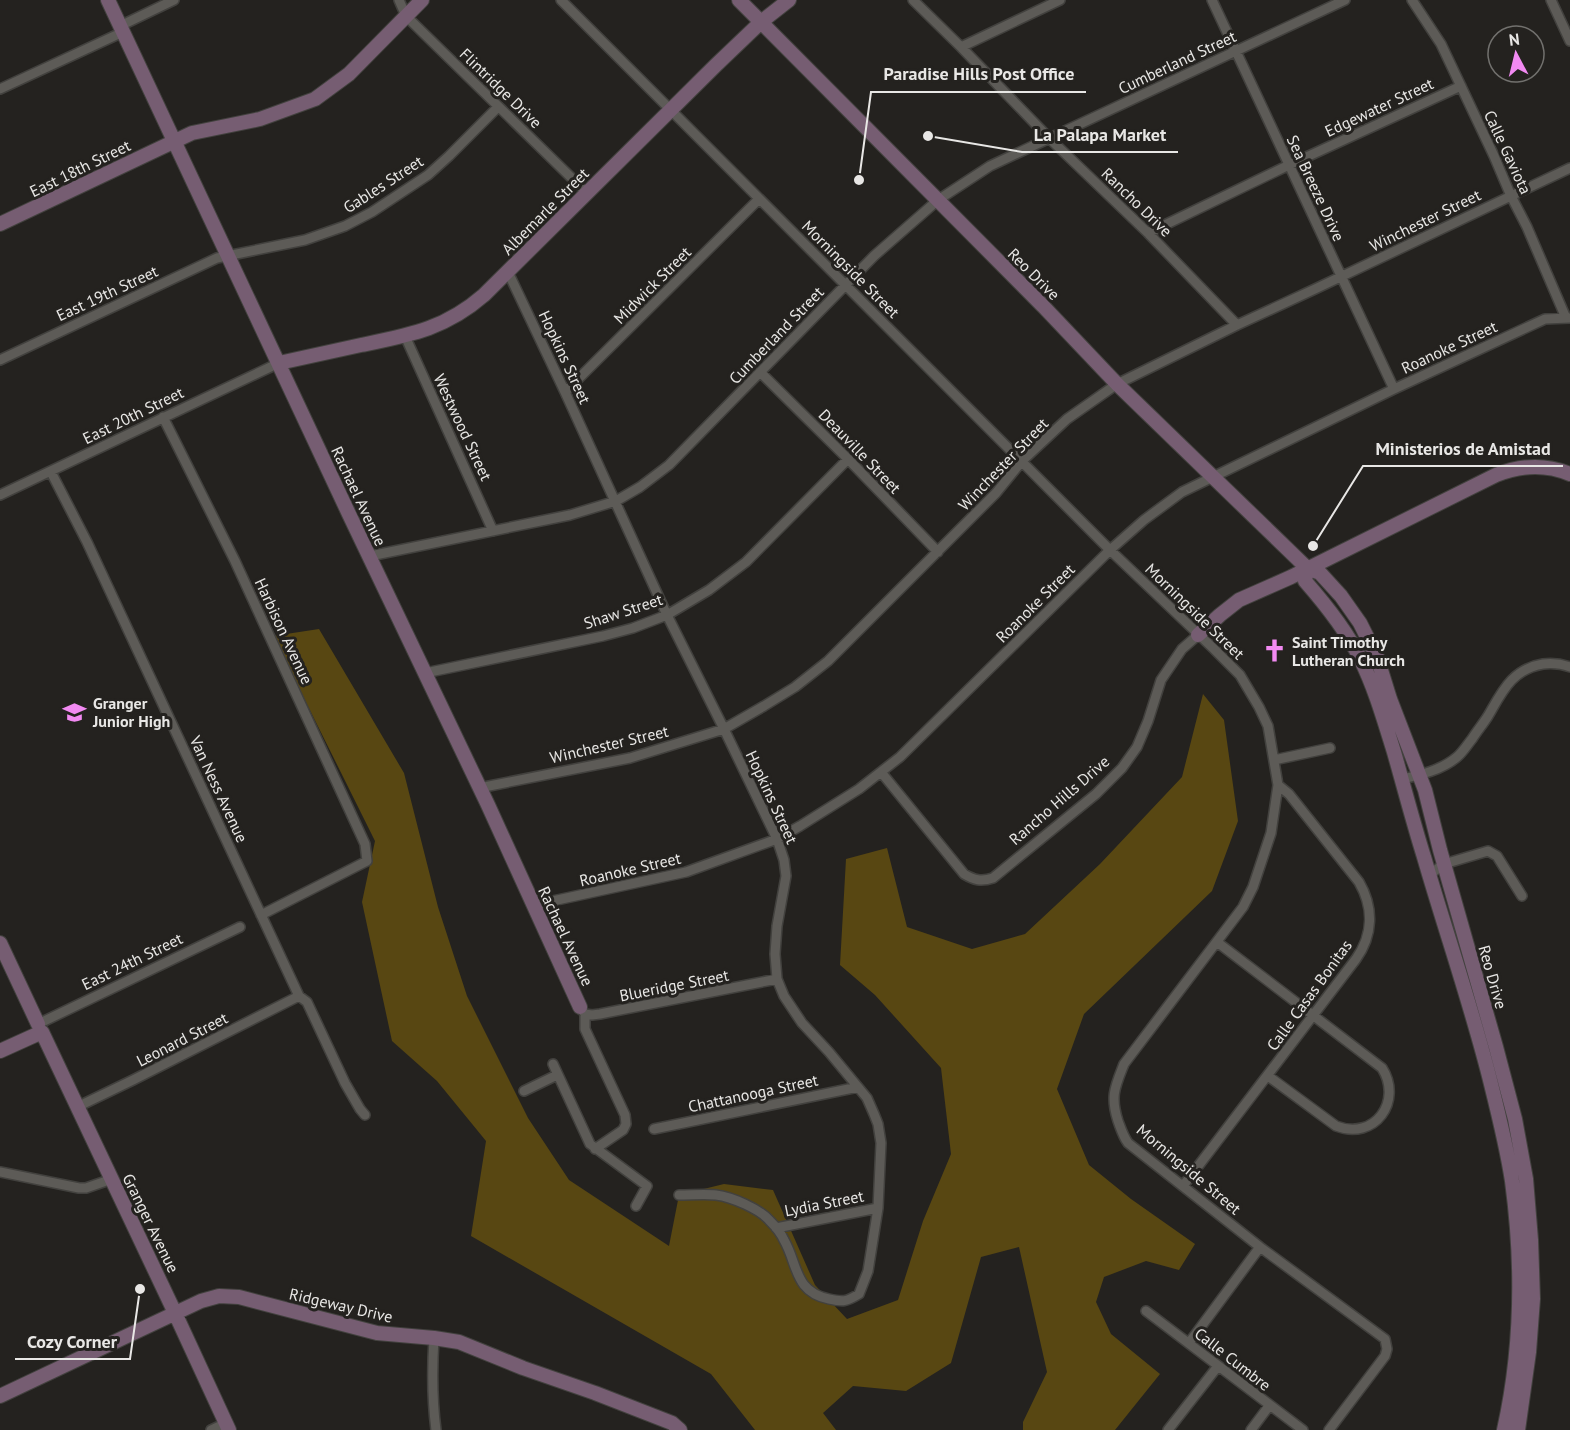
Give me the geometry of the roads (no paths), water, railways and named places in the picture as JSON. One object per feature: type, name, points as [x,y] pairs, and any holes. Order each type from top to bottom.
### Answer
[{"type":"street","name":"Rachael Avenue","points":[[108,0],[583,1010]]},
{"type":"street","points":[[0,89],[122,29],[174,0]]},
{"type":"street","name":"Flintridge Drive","points":[[399,0],[406,16],[587,193]]},
{"type":"street","name":"East 18th Street","points":[[0,224],[192,133],[260,119],[315,99],[349,74],[422,0]]},
{"type":"street","name":"Morningside Street","points":[[561,0],[1110,550],[1240,675],[1259,707],[1268,726],[1278,785],[1271,833],[1253,887],[1243,907],[1124,1064],[1115,1087],[1114,1107],[1128,1143],[1260,1247],[1385,1339],[1387,1349],[1385,1356],[1329,1430]]},
{"type":"street","name":"Reo Drive","points":[[739,0],[1118,384],[1307,568],[1320,573],[1341,596],[1360,623],[1377,657],[1390,699],[1425,790],[1515,1119],[1526,1179],[1532,1240],[1533,1299],[1529,1353],[1518,1430]]},
{"type":"street","name":"Albemarle Street","points":[[279,363],[405,336],[430,329],[460,314],[508,272],[761,22],[789,0]]},
{"type":"street","name":"Rancho Drive","points":[[913,0],[1049,138],[1148,233],[1237,325]]},
{"type":"street","points":[[961,47],[1060,0]]},
{"type":"street","name":"Sea Breeze Drive","points":[[1212,0],[1394,389]]},
{"type":"street","name":"Cumberland Street","points":[[369,556],[570,515],[616,501],[640,487],[669,465],[874,256],[938,200],[990,166],[1345,0]]},
{"type":"street","name":"Calle Gaviota","points":[[1412,0],[1441,44],[1568,318]]},
{"type":"street","points":[[1551,0],[1570,41]]},
{"type":"street","name":"Edgewater Street","points":[[1148,233],[1461,86]]},
{"type":"street","name":"Gables Street","points":[[228,256],[305,240],[345,226],[372,212],[428,174],[498,107]]},
{"type":"street","name":"Winchester Street","points":[[479,788],[630,758],[724,729],[775,700],[828,661],[996,493],[1022,461],[1067,419],[1118,384],[1237,325],[1570,168]]},
{"type":"street","name":"Midwick Street","points":[[565,392],[759,199]]},
{"type":"street","name":"East 19th Street","points":[[0,360],[217,258],[228,256]]},
{"type":"street","name":"Hopkins Street","points":[[508,272],[667,615],[777,839],[784,860],[786,876],[775,954],[777,979],[784,996],[802,1023],[867,1098],[878,1124],[880,1136],[878,1208],[868,1270],[859,1294],[846,1302],[824,1299],[807,1288],[799,1278],[785,1240],[770,1220],[758,1211],[717,1195],[679,1195]]},
{"type":"street","name":"Roanoke Street","points":[[534,905],[686,872],[777,839],[859,789],[908,750],[1110,550],[1144,520],[1182,492],[1545,319],[1568,318]]},
{"type":"street","name":"Westwood Street","points":[[405,336],[494,531]]},
{"type":"street","name":"East 20th Street","points":[[0,495],[279,363]]},
{"type":"street","name":"Deauville Street","points":[[760,372],[938,552]]},
{"type":"street","name":"Harbison Avenue","points":[[163,417],[235,561],[366,844],[367,861],[261,915]]},
{"type":"street","name":"Shaw Street","points":[[425,673],[603,636],[667,615],[709,590],[746,562],[848,459]]},
{"type":"street","name":"Rancho Hills Drive","points":[[881,772],[964,874],[974,880],[985,881],[993,878],[1096,794],[1122,768],[1137,747],[1161,680],[1182,649],[1239,600],[1505,471],[1523,467],[1541,467],[1570,474]]},
{"type":"street","name":"Van Ness Avenue","points":[[51,472],[87,542],[299,996],[307,1002],[350,1093],[365,1115]]},
{"type":"street","name":"Reo Drive","points":[[1307,568],[1305,581],[1328,607],[1346,633],[1367,673],[1379,704],[1485,1058],[1501,1124],[1512,1181],[1518,1241],[1519,1299],[1515,1355],[1504,1430]]},
{"type":"street","points":[[1402,779],[1441,767],[1457,757],[1465,749],[1504,688],[1515,676],[1535,666],[1547,664],[1559,664],[1570,668]]},
{"type":"street","points":[[1274,760],[1330,748]]},
{"type":"street","name":"Calle Casas Bonitas","points":[[1183,1186],[1361,952],[1369,928],[1370,912],[1359,882],[1289,794],[1278,785]]},
{"type":"street","points":[[1429,875],[1444,864],[1488,851],[1497,856],[1522,896]]},
{"type":"street","name":"East 24th Street","points":[[0,1051],[40,1028],[240,927]]},
{"type":"street","points":[[1217,942],[1382,1068],[1388,1078],[1389,1102],[1376,1122],[1355,1130],[1342,1128],[1336,1126],[1268,1076]]},
{"type":"street","name":"Granger Avenue","points":[[0,943],[228,1427]]},
{"type":"street","name":"Blueridge Street","points":[[583,1010],[592,1016],[777,979]]},
{"type":"street","name":"Leonard Street","points":[[77,1107],[299,996]]},
{"type":"street","points":[[583,1010],[585,1029],[625,1115],[626,1124],[623,1130],[596,1149]]},
{"type":"street","points":[[553,1064],[590,1144],[647,1186],[636,1206]]},
{"type":"street","points":[[524,1091],[557,1075]]},
{"type":"street","name":"Chattanooga Street","points":[[654,1129],[858,1086]]},
{"type":"street","points":[[0,1172],[79,1188],[86,1188],[112,1179]]},
{"type":"street","name":"Lydia Street","points":[[776,1228],[878,1208]]},
{"type":"street","points":[[1189,1343],[1260,1247]]},
{"type":"street","name":"Ridgeway Drive","points":[[0,1396],[201,1300],[219,1296],[239,1298],[377,1333],[459,1342],[672,1423],[680,1430]]},
{"type":"street","name":"Calle Cumbre","points":[[1146,1311],[1303,1430]]},
{"type":"street","points":[[434,1338],[432,1374],[436,1430]]},
{"type":"street","points":[[1167,1430],[1218,1366]]},
{"type":"street","points":[[1251,1430],[1269,1406]]},
{"type":"street","points":[[211,1430],[228,1427]]},
{"type":"place","name":"La Palapa Market","points":[[928,136]]},
{"type":"place","name":"Paradise Hills Post Office","points":[[859,180]]},
{"type":"place","name":"Ministerios de Amistad","points":[[1313,546]]},
{"type":"place","name":"Saint Timothy Lutheran Church","points":[[1274,651]]},
{"type":"place","name":"Granger Junior High","points":[[75,712]]},
{"type":"place","name":"Cozy Corner","points":[[140,1289]]}]
